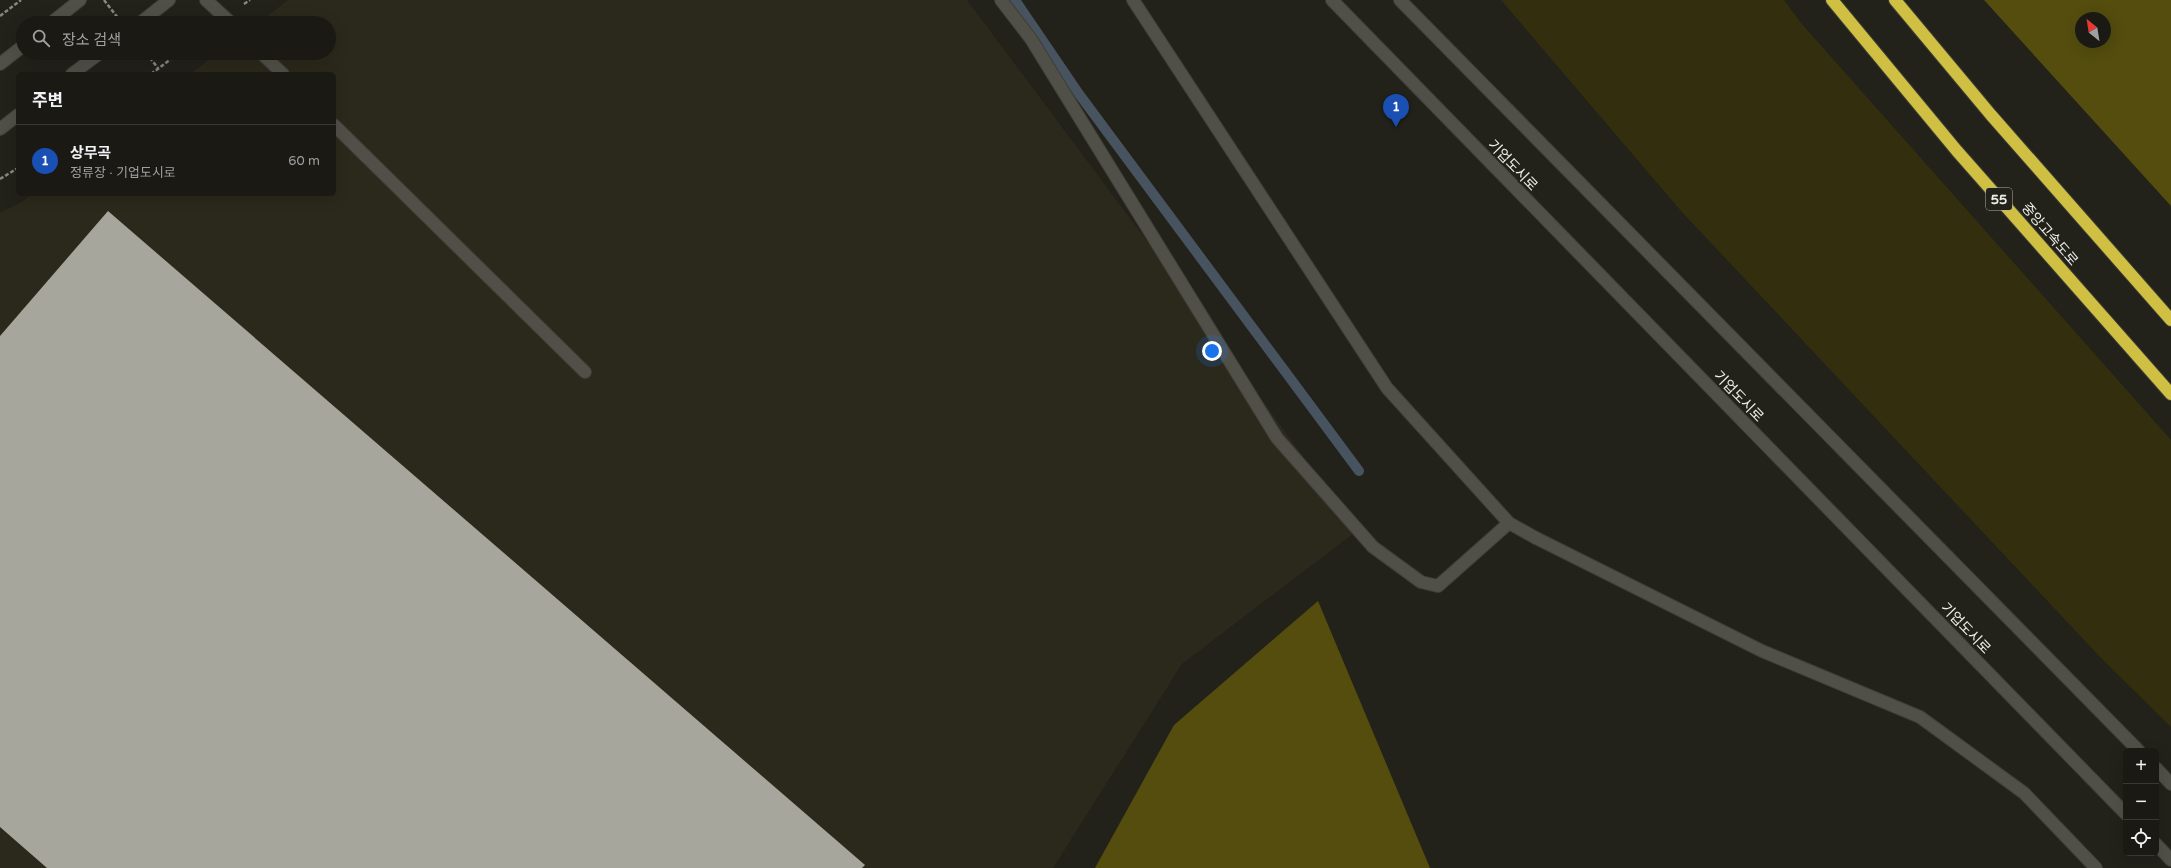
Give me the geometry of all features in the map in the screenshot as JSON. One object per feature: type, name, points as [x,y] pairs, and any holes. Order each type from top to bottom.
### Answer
[{"type":"highway","name":"중앙고속도로","points":[[1832,0],[1957,151],[2171,394]]},
{"type":"highway","points":[[1895,0],[1991,116],[2171,320]]},
{"type":"street","points":[[61,16],[80,0]]},
{"type":"street","points":[[149,16],[169,0]]},
{"type":"street","points":[[206,0],[223,16]]},
{"type":"street","points":[[1001,0],[1035,46],[1277,438],[1374,547],[1421,582],[1438,586],[1509,523]]},
{"type":"street","points":[[1133,0],[1387,388],[1509,523],[1762,652],[1920,717],[2024,793],[2096,868]]},
{"type":"street","name":"기업도시로","points":[[1332,0],[2123,811]]},
{"type":"street","points":[[1400,0],[2136,748]]},
{"type":"street","points":[[0,64],[16,51]]},
{"type":"street","points":[[75,72],[91,60]]},
{"type":"street","points":[[269,60],[281,72]]},
{"type":"street","points":[[0,129],[16,117]]},
{"type":"street","points":[[336,126],[585,372]]},
{"type":"street","points":[[2159,771],[2171,784]]},
{"type":"street","points":[[2159,847],[2171,860]]},
{"type":"path","points":[[0,16],[22,0]]},
{"type":"path","points":[[103,0],[116,16]]},
{"type":"path","points":[[152,60],[158,68]]},
{"type":"path","points":[[153,72],[169,60]]},
{"type":"path","points":[[0,179],[16,169]]},
{"type":"shaded area","points":[[288,0],[967,0],[1147,241],[1357,531],[1182,664],[1053,868],[0,868],[0,213],[20,203],[29,196],[336,196],[336,72],[193,72],[209,60],[336,60],[336,16],[267,16]]},
{"type":"shaded area","points":[[1501,0],[1784,0],[1801,23],[2171,440],[2171,727],[2102,659],[1681,211]]},
{"type":"shaded area","points":[[1984,0],[2171,0],[2171,206]]},
{"type":"shaded area","points":[[1318,601],[1430,868],[1095,868],[1174,725]]},
{"type":"building","points":[[108,211],[865,865],[862,868],[47,868],[0,827],[0,336]]},
{"type":"waterway","points":[[1015,0],[1079,94],[1359,471]]},
{"type":"place","name":"상무곡","points":[[1396,127]]}]
